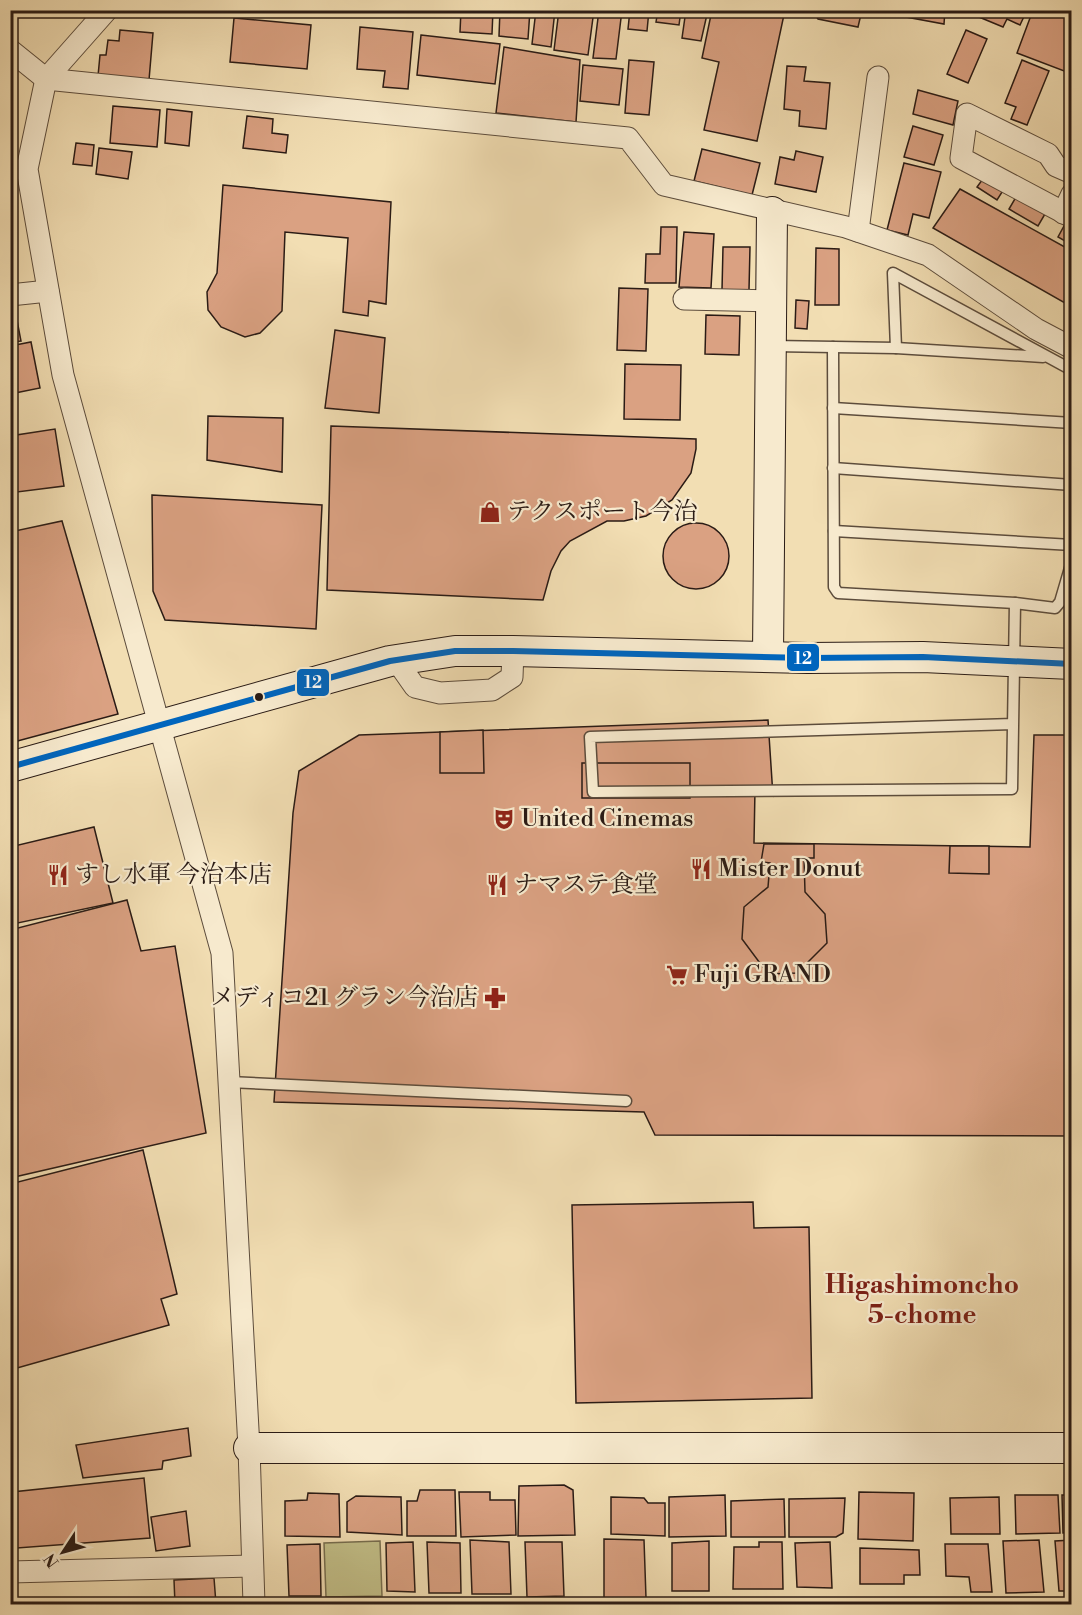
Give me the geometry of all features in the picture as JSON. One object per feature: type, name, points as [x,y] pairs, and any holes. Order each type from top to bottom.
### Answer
[{"type":"street","points":[[106,10],[46,79],[27,169],[20,188],[48,291],[63,375],[222,953],[249,1448],[254,1605]]},
{"type":"street","points":[[10,50],[46,79],[628,138],[664,185],[858,231],[928,255],[1036,329],[1071,348]]},
{"type":"street","points":[[858,231],[878,77]]},
{"type":"street","points":[[1069,208],[961,158],[968,114],[1047,154],[1056,166],[1071,173]]},
{"type":"street","points":[[768,656],[773,346],[772,212]]},
{"type":"street","points":[[10,295],[48,291]]},
{"type":"street","points":[[684,299],[773,301]]},
{"type":"street","points":[[10,766],[396,660],[454,651],[1014,660],[1071,664]]},
{"type":"street","points":[[396,660],[416,687],[440,693],[492,690],[512,677],[513,651]]},
{"type":"street","points":[[249,1448],[1071,1448]]},
{"type":"street","points":[[10,1572],[252,1566]]},
{"type":"lane","points":[[896,348],[893,273],[1071,370]]},
{"type":"lane","points":[[773,346],[896,348],[1048,358]]},
{"type":"lane","points":[[833,347],[834,587],[838,593],[1015,603],[1055,608],[1060,602],[1071,561]]},
{"type":"lane","points":[[833,408],[1071,423]]},
{"type":"lane","points":[[833,468],[1071,485]]},
{"type":"lane","points":[[834,531],[1071,545]]},
{"type":"lane","points":[[1013,724],[590,737],[593,792],[1012,789],[1015,603]]},
{"type":"lane","points":[[229,1082],[626,1101]]},
{"type":"shaded area","points":[[380,1541],[382,1596],[326,1597],[324,1543]]},
{"type":"building","points":[[461,10],[493,10],[492,34],[460,32]]},
{"type":"building","points":[[500,10],[530,10],[528,39],[499,36]]},
{"type":"building","points":[[536,10],[555,10],[551,47],[532,44]]},
{"type":"building","points":[[559,10],[594,10],[588,55],[554,50]]},
{"type":"building","points":[[599,10],[622,10],[616,59],[593,58]]},
{"type":"building","points":[[630,10],[649,10],[647,31],[628,29]]},
{"type":"building","points":[[658,10],[681,10],[679,25],[656,22]]},
{"type":"building","points":[[686,10],[708,10],[701,41],[682,38]]},
{"type":"building","points":[[712,10],[785,10],[757,141],[704,130],[719,62],[702,58]]},
{"type":"building","points":[[812,10],[862,10],[858,27],[818,19]]},
{"type":"building","points":[[868,10],[945,10],[944,24]]},
{"type":"building","points":[[982,10],[1027,10],[1020,25],[1007,19],[1003,27],[979,17]]},
{"type":"building","points":[[1033,10],[1072,10],[1072,74],[1017,53]]},
{"type":"building","points":[[234,18],[311,25],[307,69],[230,62]]},
{"type":"building","points":[[360,27],[413,32],[408,89],[383,87],[385,71],[357,69]]},
{"type":"building","points":[[120,30],[153,33],[149,80],[98,76],[100,55],[106,55],[108,40],[119,41]]},
{"type":"building","points":[[966,30],[987,39],[968,83],[947,74]]},
{"type":"building","points":[[421,35],[500,44],[495,84],[417,75]]},
{"type":"building","points":[[504,47],[580,60],[576,122],[496,113]]},
{"type":"building","points":[[629,60],[654,62],[649,115],[625,113]]},
{"type":"building","points":[[1022,60],[1049,71],[1027,125],[1011,119],[1016,107],[1005,103]]},
{"type":"building","points":[[583,65],[623,69],[619,105],[580,101]]},
{"type":"building","points":[[787,66],[806,67],[804,81],[830,83],[826,129],[799,126],[800,111],[784,109]]},
{"type":"building","points":[[918,90],[958,101],[953,125],[913,114]]},
{"type":"building","points":[[113,106],[160,110],[157,147],[110,143]]},
{"type":"building","points":[[167,109],[192,112],[189,146],[165,143]]},
{"type":"building","points":[[247,116],[273,119],[272,133],[288,135],[286,153],[243,148]]},
{"type":"building","points":[[913,126],[943,135],[934,165],[904,157]]},
{"type":"building","points":[[76,143],[94,145],[92,166],[73,164]]},
{"type":"building","points":[[99,148],[132,152],[128,179],[96,174]]},
{"type":"building","points":[[702,149],[760,163],[752,195],[694,181]]},
{"type":"building","points":[[796,151],[823,157],[816,192],[775,184],[780,157],[794,160]]},
{"type":"building","points":[[904,163],[941,172],[929,218],[913,214],[908,235],[887,230]]},
{"type":"building","points":[[985,176],[1004,189],[997,200],[977,187]]},
{"type":"building","points":[[223,185],[391,202],[386,304],[369,301],[368,316],[343,312],[348,238],[285,232],[282,311],[260,333],[245,337],[221,327],[208,310],[207,292],[217,273]]},
{"type":"building","points":[[960,189],[1072,251],[1072,307],[933,228]]},
{"type":"building","points":[[1016,197],[1045,214],[1038,226],[1009,209]]},
{"type":"building","points":[[1064,226],[1072,230],[1072,245],[1058,237]]},
{"type":"building","points":[[661,227],[677,227],[676,283],[645,283],[646,254],[660,254]]},
{"type":"building","points":[[684,232],[714,234],[711,288],[679,287]]},
{"type":"building","points":[[723,247],[750,247],[749,290],[722,290]]},
{"type":"building","points":[[816,248],[839,249],[839,305],[815,305]]},
{"type":"building","points":[[619,288],[648,289],[646,351],[617,350]]},
{"type":"building","points":[[796,300],[809,301],[807,329],[795,328]]},
{"type":"building","points":[[15,310],[21,341],[10,342],[10,311]]},
{"type":"building","points":[[706,315],[740,316],[739,355],[705,354]]},
{"type":"building","points":[[335,330],[385,338],[379,413],[325,408]]},
{"type":"building","points":[[31,342],[40,388],[10,394],[10,346]]},
{"type":"building","points":[[625,364],[681,365],[680,420],[624,419]]},
{"type":"building","points":[[208,416],[283,418],[282,472],[207,460]]},
{"type":"building","name":"テクスポート今治","points":[[331,426],[696,439],[696,449],[691,473],[672,500],[646,516],[624,521],[607,521],[570,541],[561,551],[551,571],[543,600],[327,590]]},
{"type":"building","points":[[55,429],[64,486],[17,492],[10,436]]},
{"type":"building","points":[[152,495],[322,505],[316,629],[165,620],[153,591]]},
{"type":"building","points":[[62,521],[118,714],[10,743],[10,532]]},
{"type":"building","points":[[696,523],[709,526],[719,533],[726,543],[729,556],[726,569],[719,579],[709,586],[696,589],[683,586],[673,579],[666,569],[663,556],[666,543],[673,533],[683,526]]},
{"type":"building","name":"Fuji GRAND","points":[[768,720],[773,796],[755,789],[754,843],[1030,847],[1034,735],[1072,735],[1072,1136],[655,1135],[644,1112],[274,1102],[293,813],[299,771],[359,735]]},
{"type":"building","points":[[483,730],[484,773],[440,773],[440,732]]},
{"type":"building","points":[[582,763],[690,763],[690,798],[582,798]]},
{"type":"building","name":"すし水軍 今治本店","points":[[94,827],[113,903],[13,924],[10,915],[10,847]]},
{"type":"building","points":[[764,844],[814,844],[814,858],[804,858],[805,892],[825,914],[827,943],[797,973],[768,974],[742,939],[744,907],[768,887],[770,863],[761,862]]},
{"type":"building","points":[[950,846],[989,846],[989,874],[949,873]]},
{"type":"building","points":[[127,900],[141,951],[175,946],[206,1133],[10,1178],[10,930]]},
{"type":"building","points":[[143,1150],[177,1294],[161,1299],[169,1325],[10,1370],[10,1184]]},
{"type":"building","points":[[753,1202],[754,1228],[809,1227],[812,1398],[576,1403],[572,1205]]},
{"type":"building","points":[[188,1428],[191,1456],[163,1461],[162,1469],[83,1478],[76,1445]]},
{"type":"building","points":[[144,1478],[150,1538],[17,1548],[12,1492]]},
{"type":"building","points":[[564,1485],[573,1490],[575,1535],[518,1536],[519,1486]]},
{"type":"building","points":[[420,1490],[455,1490],[456,1536],[407,1536],[407,1501],[417,1501]]},
{"type":"building","points":[[459,1492],[490,1492],[490,1500],[515,1500],[516,1535],[461,1537]]},
{"type":"building","points":[[859,1492],[914,1493],[913,1541],[858,1539]]},
{"type":"building","points":[[308,1493],[339,1494],[340,1537],[285,1536],[285,1501],[307,1500]]},
{"type":"building","points":[[725,1495],[726,1536],[669,1537],[669,1497]]},
{"type":"building","points":[[1015,1495],[1058,1495],[1060,1533],[1016,1534]]},
{"type":"building","points":[[1062,1495],[1072,1495],[1072,1532],[1063,1533]]},
{"type":"building","points":[[356,1496],[401,1497],[402,1535],[347,1532],[347,1502]]},
{"type":"building","points":[[611,1497],[644,1498],[648,1503],[665,1503],[665,1536],[611,1534]]},
{"type":"building","points":[[999,1497],[1000,1534],[951,1534],[950,1498]]},
{"type":"building","points":[[845,1498],[843,1533],[836,1537],[789,1537],[789,1499]]},
{"type":"building","points":[[784,1499],[785,1537],[731,1537],[731,1501]]},
{"type":"building","points":[[186,1511],[190,1546],[156,1551],[151,1517]]},
{"type":"building","points":[[604,1539],[644,1540],[646,1598],[604,1598]]},
{"type":"building","points":[[470,1540],[509,1542],[511,1594],[472,1594]]},
{"type":"building","points":[[1039,1540],[1044,1592],[1006,1593],[1003,1541]]},
{"type":"building","points":[[1072,1540],[1072,1591],[1059,1591],[1055,1541]]},
{"type":"building","points":[[709,1541],[709,1591],[672,1591],[672,1543]]},
{"type":"building","points":[[413,1542],[415,1592],[387,1591],[386,1543]]},
{"type":"building","points":[[427,1542],[460,1543],[461,1593],[429,1593]]},
{"type":"building","points":[[525,1542],[562,1542],[564,1596],[527,1597]]},
{"type":"building","points":[[759,1542],[782,1542],[783,1589],[733,1589],[734,1547],[759,1547]]},
{"type":"building","points":[[830,1542],[832,1588],[797,1587],[795,1543]]},
{"type":"building","points":[[320,1544],[321,1596],[289,1596],[287,1545]]},
{"type":"building","points":[[945,1544],[988,1544],[992,1592],[971,1592],[969,1577],[946,1576]]},
{"type":"building","points":[[860,1548],[919,1550],[920,1575],[904,1575],[904,1584],[860,1584]]},
{"type":"building","points":[[214,1578],[216,1604],[175,1604],[174,1580]]},
{"type":"transit line","name":"12","points":[[10,767],[390,661],[455,651],[808,658],[923,657],[1072,664]]},
{"type":"place","name":"テクスポート今治","points":[[490,512]]},
{"type":"place","name":"United Cinemas","points":[[504,819]]},
{"type":"place","name":"Mister Donut","points":[[701,869]]},
{"type":"place","name":"すし水軍 今治本店","points":[[58,875]]},
{"type":"place","name":"ナマステ食堂","points":[[497,885]]},
{"type":"place","name":"Fuji GRAND","points":[[677,975]]},
{"type":"place","name":"メディコ21 グラン今治店","points":[[495,998]]},
{"type":"district","name":"Higashimoncho 5-chome","points":[[922,1300]]}]
